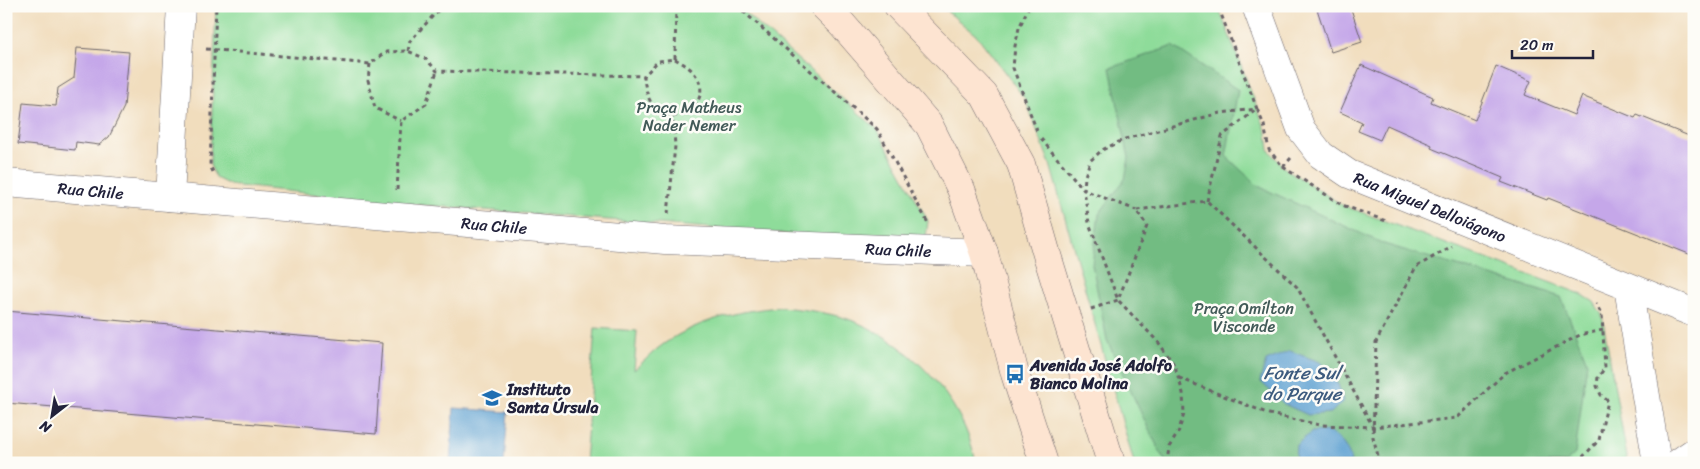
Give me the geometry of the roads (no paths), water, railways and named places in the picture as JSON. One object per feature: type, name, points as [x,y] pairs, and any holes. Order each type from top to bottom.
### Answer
[{"type":"main road","points":[[824,6],[842,24],[929,125],[960,189],[984,253],[1015,374],[1044,463]]},
{"type":"main road","points":[[898,6],[984,95],[1021,164],[1111,463]]},
{"type":"street","points":[[170,197],[182,6]]},
{"type":"street","name":"Rua Miguel Delloiágono","points":[[1256,6],[1301,129],[1321,155],[1349,174],[1694,313]]},
{"type":"street","name":"Rua Chile","points":[[6,183],[665,240],[984,253]]},
{"type":"street","points":[[1628,287],[1657,463]]},
{"type":"street","points":[[1678,463],[1694,452]]},
{"type":"water","name":"Fonte Sul do Parque","points":[[1290,351],[1320,362],[1338,384],[1343,401],[1331,413],[1308,415],[1284,404],[1260,381],[1266,361]]},
{"type":"water","points":[[454,408],[508,412],[504,463],[450,463]]},
{"type":"water","points":[[1326,431],[1340,440],[1347,449],[1351,463],[1295,463],[1296,445],[1312,432]]},
{"type":"place","name":"Avenida José Adolfo Bianco Molina","points":[[1015,374]]},
{"type":"place","name":"Instituto Santa Úrsula","points":[[492,398]]},
{"type":"park label","name":"Praça Matheus Nader Nemer","points":[[689,116]]},
{"type":"park label","name":"Praça Omílton Visconde","points":[[1244,317]]}]
